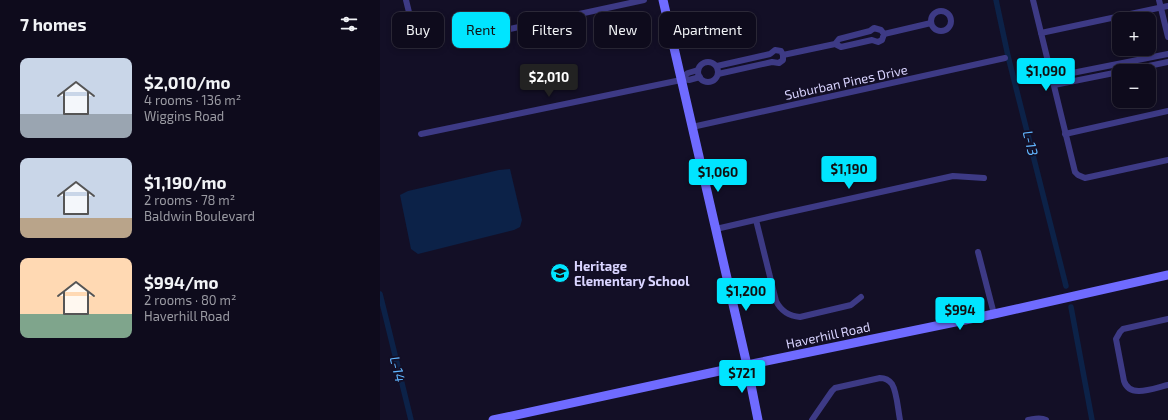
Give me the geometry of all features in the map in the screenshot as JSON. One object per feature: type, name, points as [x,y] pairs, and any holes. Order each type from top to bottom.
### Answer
[{"type":"street","points":[[406,0],[409,12]]},
{"type":"street","points":[[510,29],[644,0]]},
{"type":"street","points":[[663,0],[747,364],[758,420]]},
{"type":"street","points":[[1033,0],[1065,134],[1074,169],[1078,175],[1085,178],[1168,160]]},
{"type":"street","points":[[1159,0],[1168,37]]},
{"type":"street","points":[[1041,33],[1161,7],[1168,5],[1167,0]]},
{"type":"street","points":[[884,34],[931,23]]},
{"type":"street","points":[[835,44],[839,39],[870,31],[874,28],[881,30],[884,34]]},
{"type":"street","points":[[783,55],[835,44],[841,47],[872,40],[878,42],[882,40],[884,34]]},
{"type":"street","points":[[717,66],[770,54],[775,50],[781,51],[783,55],[783,60],[776,64],[772,62],[718,74]]},
{"type":"street","points":[[1052,77],[1168,54]]},
{"type":"street","name":"Suburban Pines Drive","points":[[692,127],[1005,58]]},
{"type":"street","points":[[681,79],[688,73],[698,70],[701,65],[707,61],[711,61],[717,66],[718,74],[715,80],[708,82],[702,80],[698,70]]},
{"type":"street","points":[[1156,64],[1168,62]]},
{"type":"street","points":[[1054,85],[1112,73]]},
{"type":"street","points":[[421,134],[681,79],[689,80],[700,77]]},
{"type":"street","points":[[1065,134],[1168,111]]},
{"type":"street","points":[[716,229],[953,176],[984,178]]},
{"type":"street","points":[[756,220],[776,301],[779,308],[785,313],[800,317],[851,305],[861,297]]},
{"type":"street","points":[[978,252],[994,314]]},
{"type":"street","name":"Haverhill Road","points":[[493,420],[747,364],[994,314],[1168,275]]},
{"type":"street","points":[[1168,319],[1123,329],[1116,339],[1125,385],[1130,390],[1137,392],[1168,385]]},
{"type":"street","points":[[812,420],[835,388],[880,378],[884,378],[891,383],[894,389],[900,420]]},
{"type":"street","points":[[1028,420],[1037,418],[1046,420]]},
{"type":"water","points":[[510,169],[522,220],[520,227],[514,230],[418,254],[411,249],[400,195],[408,191],[499,170]]},
{"type":"waterway","name":"L-13","points":[[996,0],[1008,56],[1066,286]]},
{"type":"waterway","name":"L-14","points":[[380,294],[411,420]]},
{"type":"waterway","name":"L-13","points":[[1071,307],[1092,420]]},
{"type":"place","name":"Heritage Elementary School","points":[[560,273]]}]
